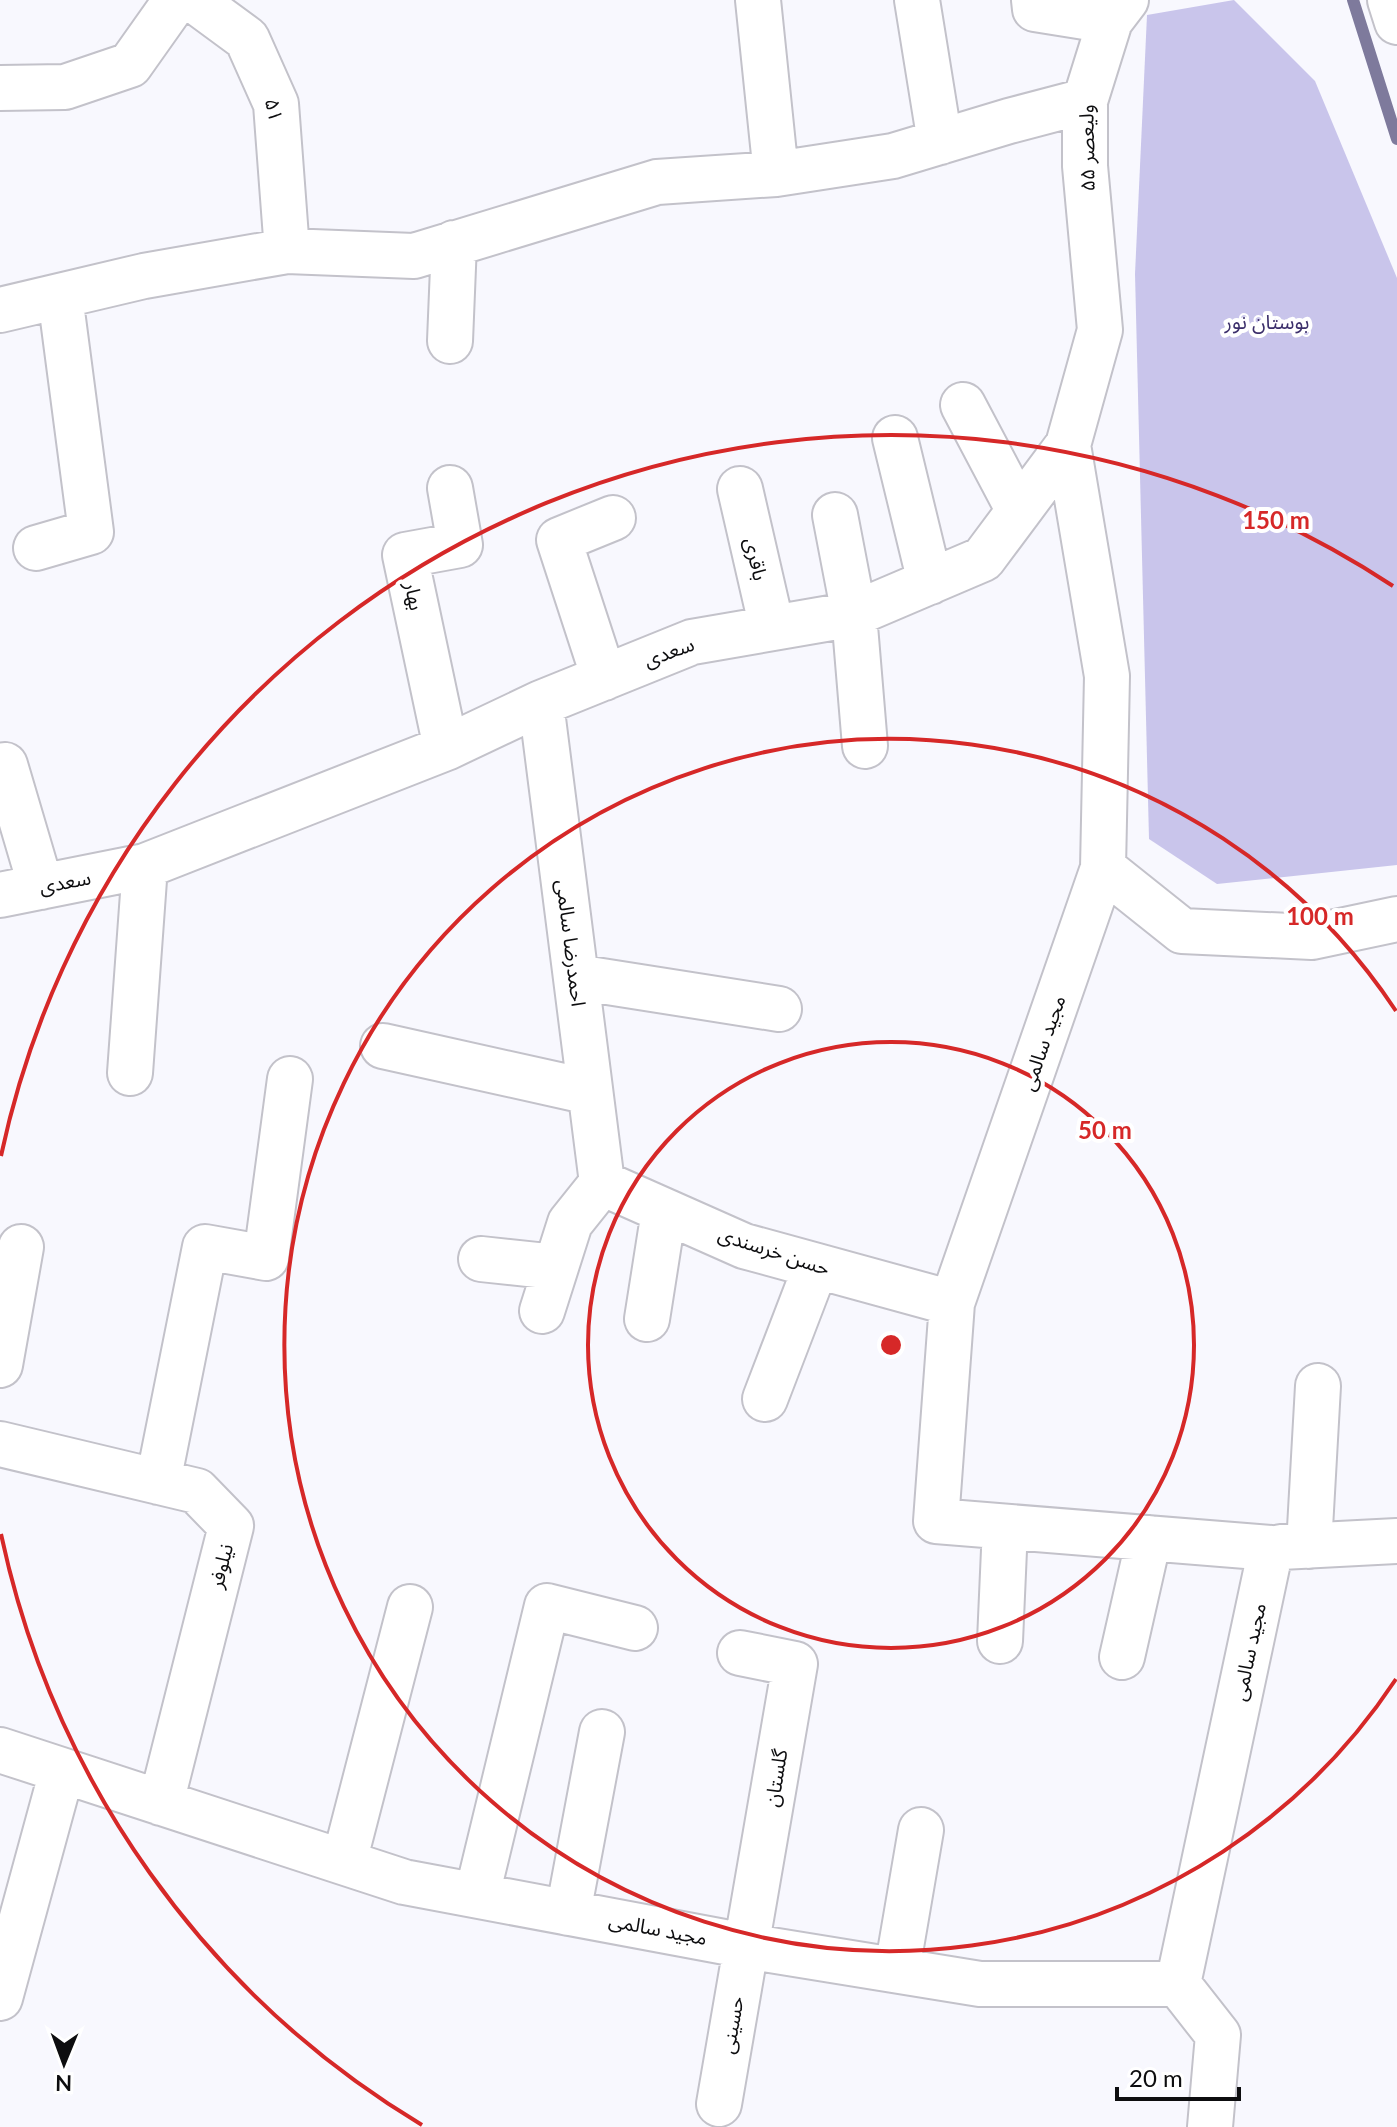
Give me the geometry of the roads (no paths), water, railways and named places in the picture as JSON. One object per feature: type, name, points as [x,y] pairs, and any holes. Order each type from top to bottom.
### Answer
[{"type":"street","points":[[0,88],[65,87],[130,65],[176,0]]},
{"type":"street","name":"۵۱","points":[[194,0],[247,39],[276,104],[287,251]]},
{"type":"street","points":[[758,0],[776,174]]},
{"type":"street","points":[[917,0],[940,142]]},
{"type":"street","points":[[1034,0],[1035,9],[1118,10]]},
{"type":"street","points":[[1390,0],[1397,22]]},
{"type":"street","name":"۵۵ ولیعصر","points":[[1089,208],[1085,166],[1085,101],[1118,10]]},
{"type":"street","points":[[0,310],[144,276],[287,251],[414,256],[657,182],[776,174],[893,156],[1085,101]]},
{"type":"street","name":"سعدی","points":[[21,891],[145,866],[446,748],[541,703],[692,642],[857,613],[983,559],[1071,433],[1100,330],[1089,208]]},
{"type":"street","points":[[450,341],[454,243]]},
{"type":"street","points":[[36,548],[91,532],[60,296]]},
{"type":"street","points":[[963,405],[1019,511]]},
{"type":"street","name":"مجید سالمی","points":[[0,1750],[404,1882],[746,1946],[980,1984],[1178,1984],[1290,1547],[936,1521],[952,1303],[1103,868],[1107,676],[1071,433]]},
{"type":"street","points":[[895,438],[918,587]]},
{"type":"street","name":"بهار","points":[[446,748],[405,555],[460,545],[450,488]]},
{"type":"street","name":"باقری","points":[[740,489],[772,628]]},
{"type":"street","points":[[835,515],[857,613],[865,746]]},
{"type":"street","points":[[604,678],[559,540],[613,518]]},
{"type":"street","name":"احمدرضا سالمی","points":[[541,703],[602,1183]]},
{"type":"street","points":[[5,765],[21,891]]},
{"type":"street","points":[[130,1073],[145,866]]},
{"type":"street","points":[[1103,868],[1182,931],[1312,937],[1397,919]]},
{"type":"street","points":[[576,977],[779,1009]]},
{"type":"street","points":[[383,1046],[590,1092]]},
{"type":"street","points":[[158,1482],[205,1247],[266,1258],[290,1079]]},
{"type":"street","points":[[542,1311],[570,1223],[602,1183]]},
{"type":"street","name":"حسن خرسندی","points":[[602,1183],[744,1246],[952,1303]]},
{"type":"street","points":[[647,1319],[664,1211]]},
{"type":"street","points":[[0,1365],[21,1247]]},
{"type":"street","points":[[481,1259],[556,1267]]},
{"type":"street","points":[[765,1399],[816,1266]]},
{"type":"street","points":[[1318,1386],[1290,1547],[1397,1541]]},
{"type":"street","name":"نیلوفر","points":[[0,1444],[197,1491],[231,1526],[161,1803]]},
{"type":"street","points":[[1000,1641],[1005,1527]]},
{"type":"street","points":[[1122,1657],[1149,1538]]},
{"type":"street","points":[[477,1895],[547,1606],[635,1628]]},
{"type":"street","points":[[344,1862],[410,1607]]},
{"type":"street","name":"گلستان","points":[[740,1653],[795,1664],[746,1946]]},
{"type":"street","points":[[568,1913],[602,1732]]},
{"type":"street","points":[[0,1998],[62,1771]]},
{"type":"street","points":[[897,1970],[921,1830]]},
{"type":"street","name":"حسینی","points":[[719,2104],[746,1946]]},
{"type":"street","points":[[1178,1984],[1218,2035],[1210,2127]]},
{"type":"waterway","points":[[1353,0],[1397,139]]},
{"type":"park label","name":"بوستان نور","points":[[1267,322]]}]
